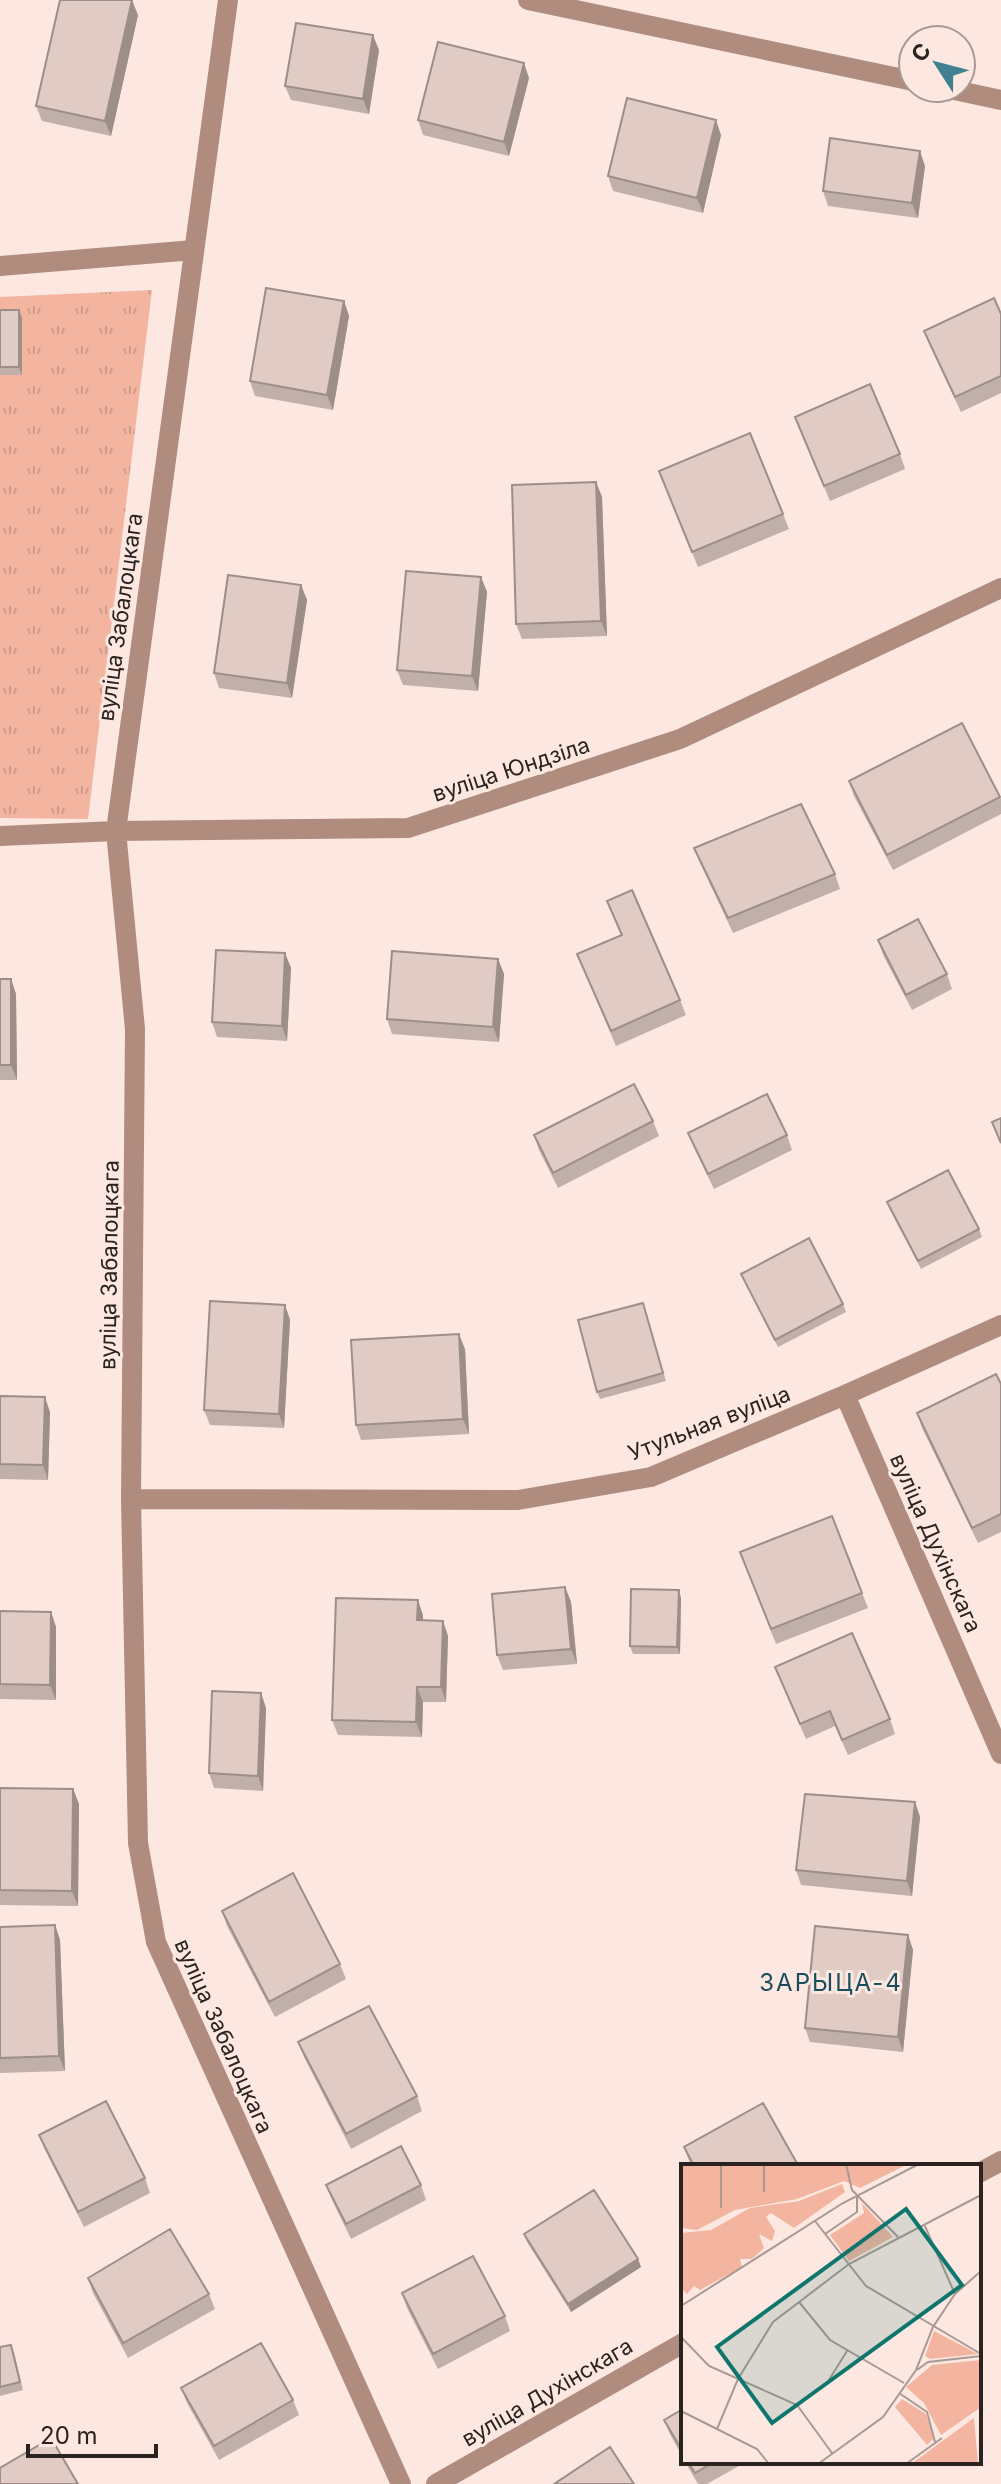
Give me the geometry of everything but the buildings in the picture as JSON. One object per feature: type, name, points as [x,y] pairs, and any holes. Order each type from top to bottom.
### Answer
[{"type":"street","name":"вуліца Забалоцкага","points":[[228,0],[116,831],[135,1029],[131,1499],[138,1843],[156,1942],[401,2484]]},
{"type":"street","points":[[528,0],[897,78]]},
{"type":"street","points":[[977,95],[1001,100]]},
{"type":"street","points":[[0,266],[194,250]]},
{"type":"street","name":"вуліца Юндзіла","points":[[0,836],[116,831],[408,828],[680,739],[1001,588]]},
{"type":"street","name":"Утульная вуліца","points":[[131,1499],[518,1500],[651,1477],[1001,1325]]},
{"type":"street","name":"вуліца Духінскага","points":[[845,1395],[1001,1754]]},
{"type":"street","points":[[981,2172],[1001,2161]]},
{"type":"street","name":"вуліца Духінскага","points":[[436,2484],[681,2344]]},
{"type":"green space","points":[[152,290],[88,819],[0,818],[0,375],[22,374],[22,318],[0,318],[0,297]]},
{"type":"district","name":"ЗАРЫЦА-4","points":[[831,1982]]}]
